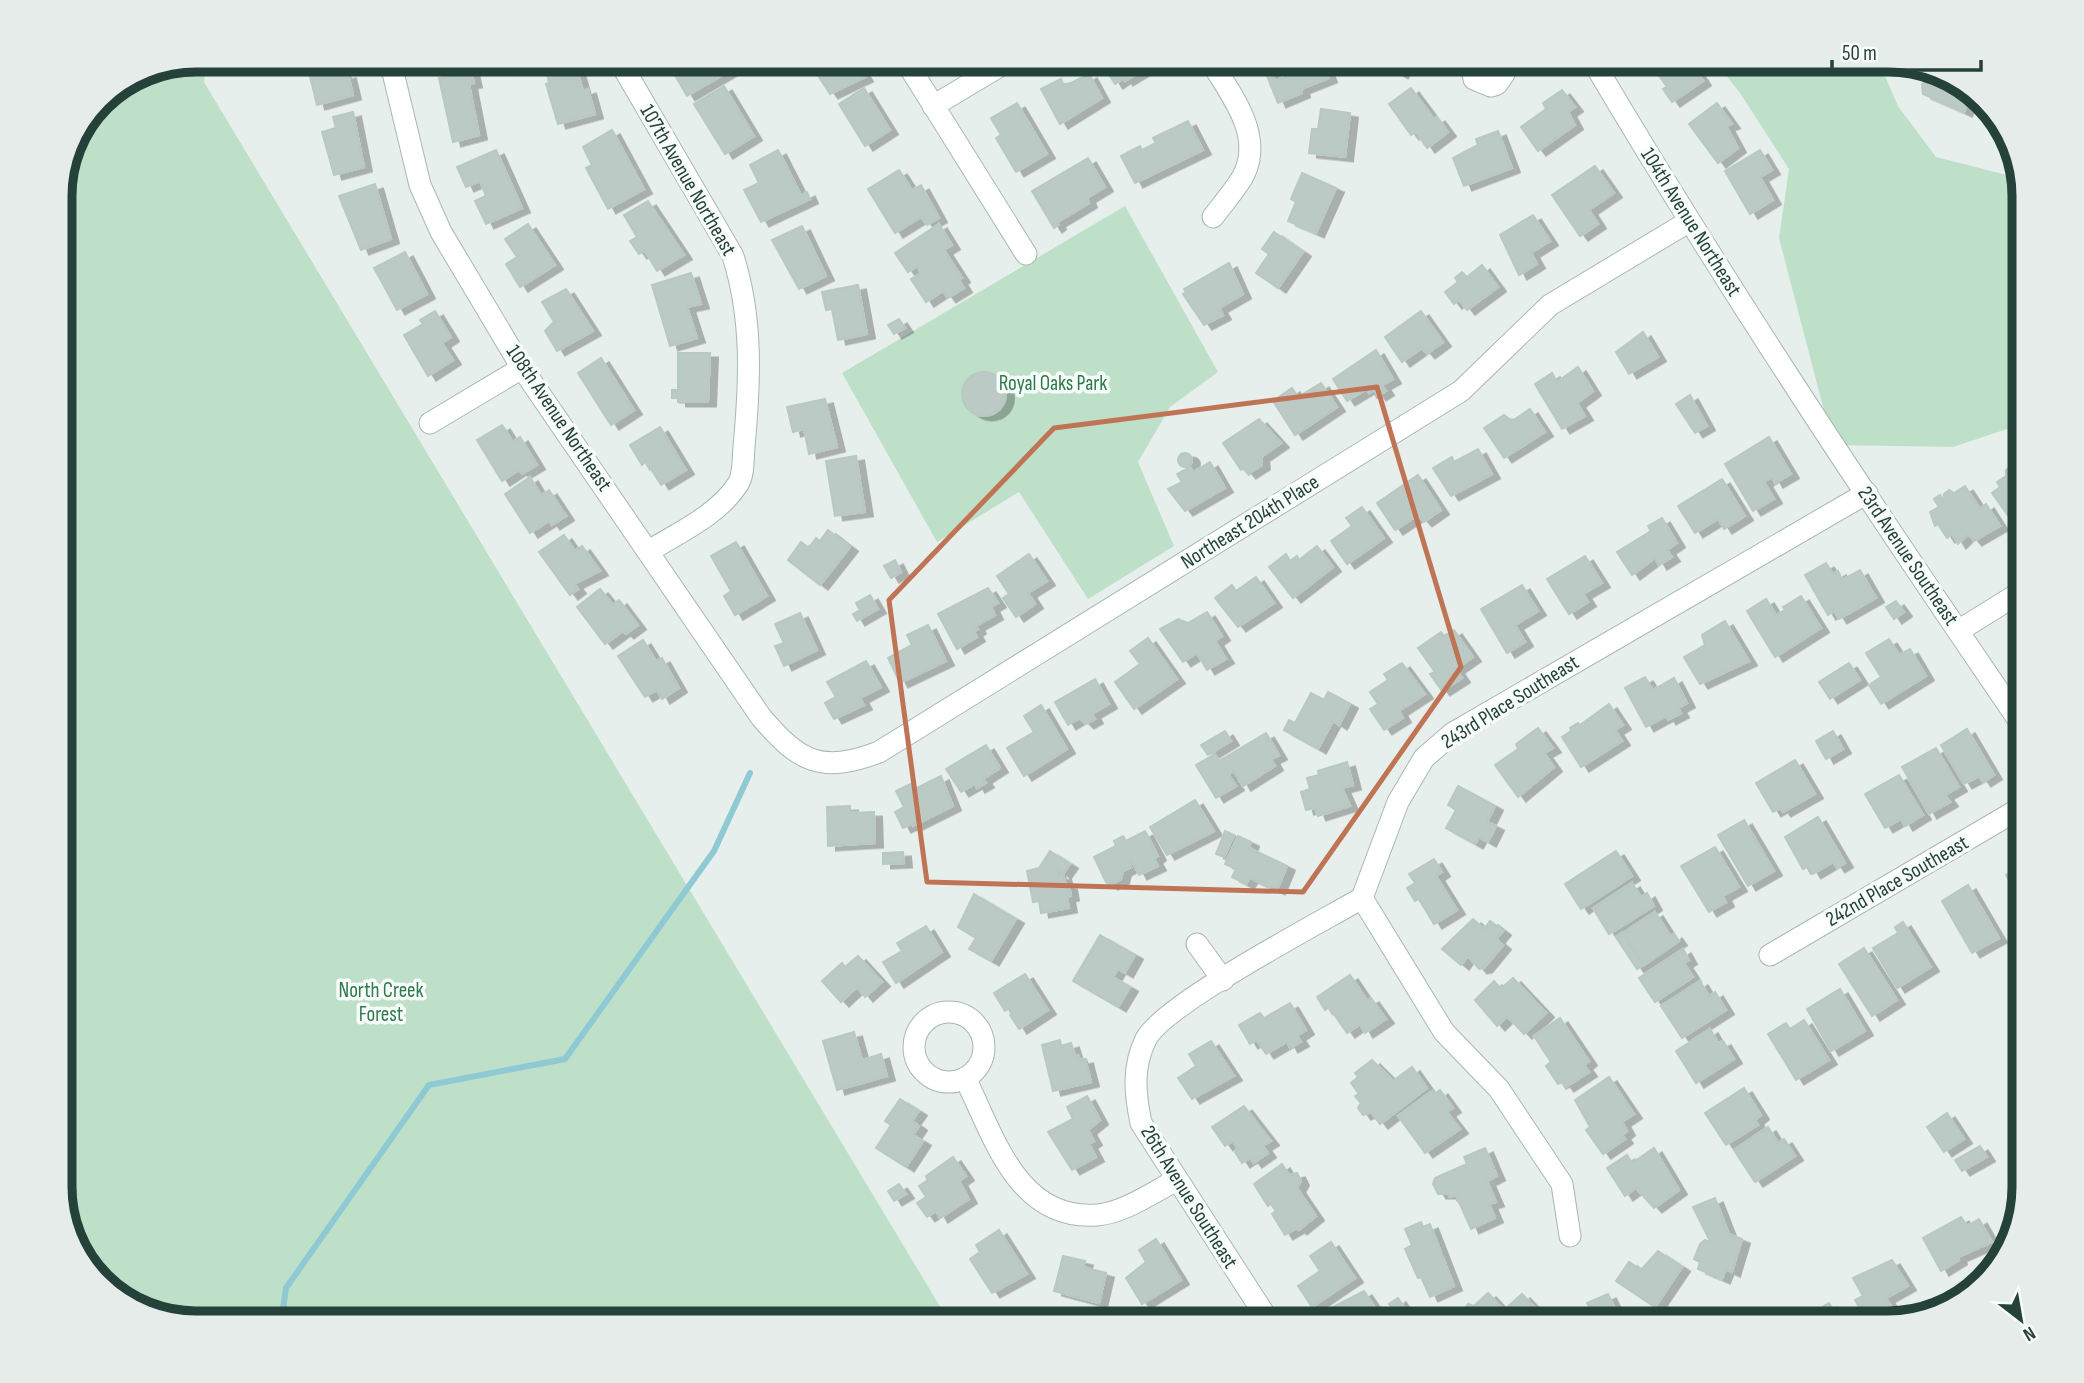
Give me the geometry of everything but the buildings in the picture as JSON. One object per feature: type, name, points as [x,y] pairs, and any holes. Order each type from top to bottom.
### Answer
[{"type":"street","name":"108th Avenue Northeast","points":[[393,72],[420,185],[441,232],[522,368],[761,717],[787,747]]},
{"type":"street","name":"107th Avenue Northeast","points":[[626,72],[733,256],[743,289],[749,334],[748,405],[740,482],[716,509],[649,551]]},
{"type":"street","points":[[912,72],[1026,254]]},
{"type":"street","points":[[933,106],[990,72]]},
{"type":"street","points":[[1213,217],[1244,176],[1250,148],[1248,126],[1217,72]]},
{"type":"street","points":[[1472,72],[1484,86],[1497,84],[1502,80],[1502,72]]},
{"type":"street","name":"104th Avenue Northeast","points":[[1599,72],[1688,222],[1793,382]]},
{"type":"street","name":"Northeast 204th Place","points":[[787,747],[803,757],[824,761],[853,762],[879,752],[1461,391],[1550,305],[1688,222]]},
{"type":"street","points":[[430,423],[522,368]]},
{"type":"street","name":"23rd Avenue Southeast","points":[[1793,382],[2012,709]]},
{"type":"street","name":"243rd Place Southeast","points":[[1362,898],[1398,802],[1424,758],[1453,733],[1867,493]]},
{"type":"street","points":[[1958,631],[2012,598]]},
{"type":"street","name":"242nd Place Southeast","points":[[1770,955],[2012,814]]},
{"type":"street","points":[[1197,944],[1223,980],[1362,898],[1444,1032],[1499,1089],[1562,1184],[1570,1236]]},
{"type":"street","name":"26th Avenue Southeast","points":[[1223,980],[1166,1016],[1147,1036],[1137,1061],[1135,1093],[1141,1123],[1261,1311]]},
{"type":"street","points":[[965,1078],[1013,1174],[1033,1199],[1054,1209],[1099,1215],[1127,1206],[1177,1180]]},
{"type":"highlighted area","points":[[1377,387],[1461,667],[1303,892],[927,882],[889,600],[1054,428]]},
{"type":"green space","name":"North Creek Forest","points":[[205,72],[204,82],[943,1311],[180,1310],[156,1305],[127,1290],[97,1263],[88,1249],[76,1219],[72,1195],[72,188],[78,156],[85,141],[97,120],[114,103],[148,81],[172,74]]},
{"type":"green space","points":[[1723,72],[1883,72],[1898,106],[1936,157],[2007,175],[2010,173],[2012,427],[1953,447],[1833,445],[1779,238],[1789,169]]},
{"type":"green space","name":"Royal Oaks Park","points":[[1125,206],[1218,372],[1170,407],[1138,462],[1174,546],[1088,599],[1019,492],[937,542],[842,373]]},
{"type":"waterway","points":[[283,1311],[286,1288],[429,1085],[565,1059],[714,851],[750,773]]}]
